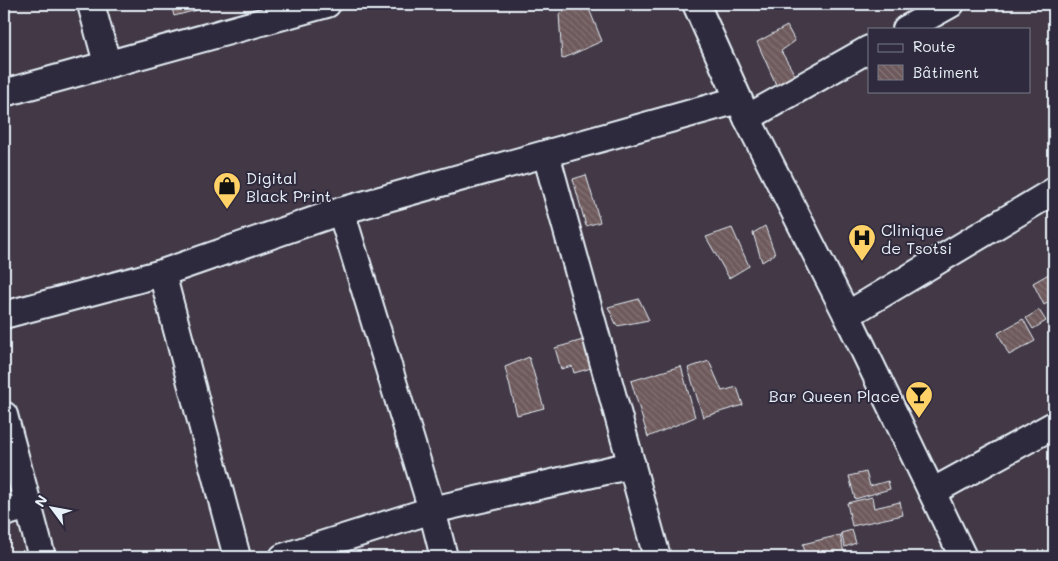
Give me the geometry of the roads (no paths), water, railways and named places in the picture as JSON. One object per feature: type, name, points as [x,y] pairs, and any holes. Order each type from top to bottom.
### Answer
[{"type":"street","points":[[91,4],[107,63]]},
{"type":"street","points":[[4,93],[107,63],[327,4]]},
{"type":"street","points":[[696,4],[743,109],[847,315],[963,557]]},
{"type":"street","points":[[908,28],[951,4]]},
{"type":"street","points":[[4,315],[162,273],[341,211],[546,154],[743,109],[868,50]]},
{"type":"street","points":[[546,154],[658,557]]},
{"type":"street","points":[[847,315],[1054,191]]},
{"type":"street","points":[[341,211],[432,510],[444,557]]},
{"type":"street","points":[[162,273],[237,557]]},
{"type":"street","points":[[4,415],[16,510],[42,557]]},
{"type":"street","points":[[932,492],[1054,425]]},
{"type":"street","points":[[283,557],[432,510],[632,465]]},
{"type":"place","name":"Digital Black Print","points":[[227,210]]},
{"type":"place","name":"Clinique de Tsotsi","points":[[862,262]]},
{"type":"place","name":"Bar Queen Place","points":[[919,419]]}]
